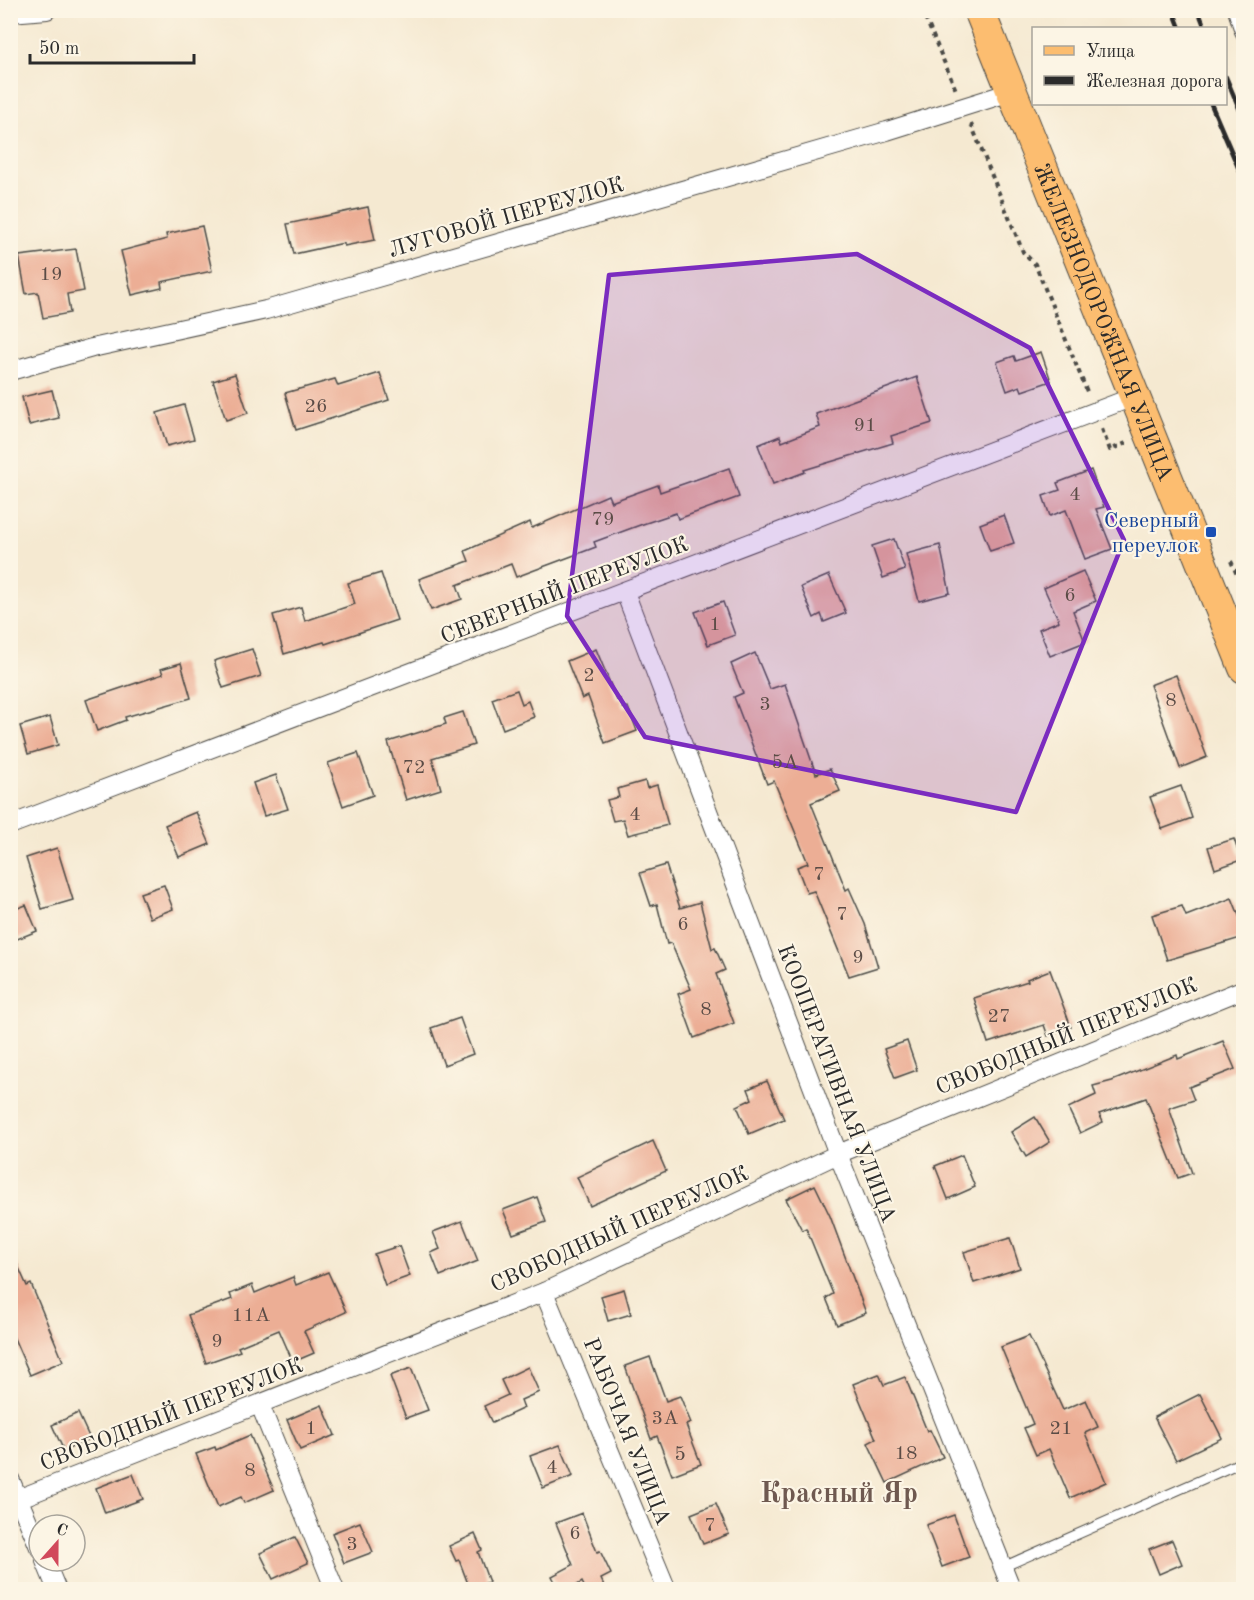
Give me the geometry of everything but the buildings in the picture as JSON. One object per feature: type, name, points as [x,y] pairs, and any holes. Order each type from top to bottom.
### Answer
[{"type":"main road","name":"ЖЕЛЕЗНОДОРОЖНАЯ УЛИЦА","points":[[979,10],[1244,668]]},
{"type":"street","points":[[10,13],[47,10]]},
{"type":"street","points":[[1237,10],[1244,31]]},
{"type":"street","name":"ЛУГОВОЙ ПЕРЕУЛОК","points":[[10,371],[92,348],[266,310],[1011,92]]},
{"type":"street","name":"СЕВЕРНЫЙ ПЕРЕУЛОК","points":[[10,825],[1133,397]]},
{"type":"street","name":"КООПЕРАТИВНАЯ УЛИЦА","points":[[625,592],[838,1154],[1012,1590]]},
{"type":"street","name":"СВОБОДНЫЙ ПЕРЕУЛОК","points":[[14,1500],[544,1292],[838,1154],[1244,989]]},
{"type":"street","name":"РАБОЧАЯ УЛИЦА","points":[[544,1292],[667,1590]]},
{"type":"street","points":[[260,1405],[335,1590]]},
{"type":"street","points":[[10,1479],[14,1500],[27,1524]]},
{"type":"street","points":[[50,1573],[57,1590]]},
{"type":"lane","points":[[1003,1567],[1244,1461]]},
{"type":"path","points":[[922,10],[1023,252],[1035,264],[1095,411]]},
{"type":"highlighted area","points":[[857,254],[1030,348],[1124,540],[1016,812],[645,737],[567,616],[609,275]]},
{"type":"railway","points":[[1173,10],[1180,27]]},
{"type":"railway","points":[[1198,10],[1205,27]]},
{"type":"railway","points":[[1227,79],[1244,120]]},
{"type":"railway","points":[[1211,105],[1244,181]]},
{"type":"place","name":"Северный переулок","points":[[1211,532]]},
{"type":"district","name":"Красный Яр","points":[[839,1492]]}]
